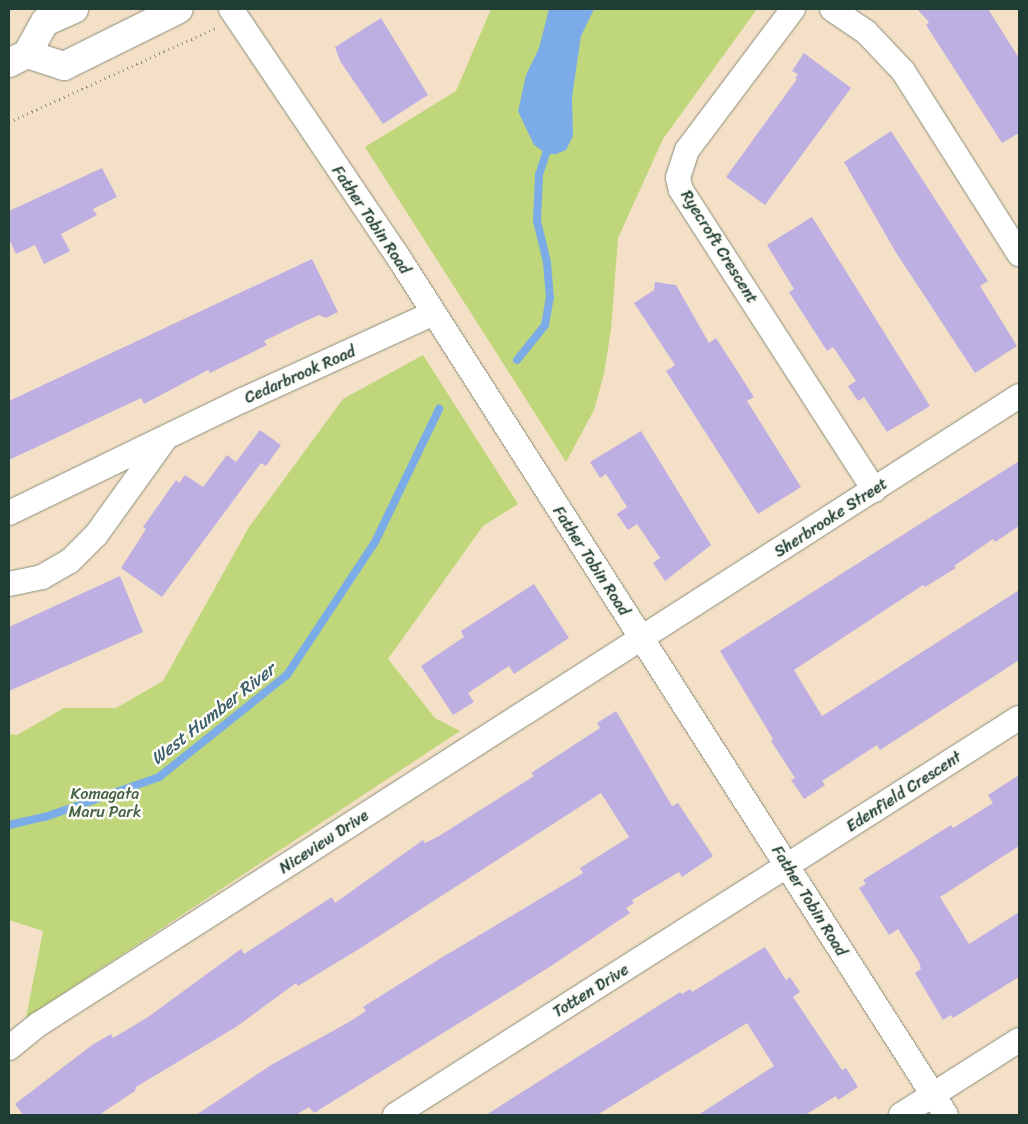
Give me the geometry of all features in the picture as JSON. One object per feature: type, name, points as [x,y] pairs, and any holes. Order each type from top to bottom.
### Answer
[{"type":"main road","points":[[74,9],[45,22],[18,58],[64,66],[179,9]]},
{"type":"street","name":"Father Tobin Road","points":[[231,9],[397,255],[432,314],[642,638],[946,1115]]},
{"type":"street","name":"Ryecroft Crescent","points":[[793,9],[686,150],[678,178],[681,190],[874,490]]},
{"type":"street","points":[[832,9],[866,32],[903,71],[1019,254]]},
{"type":"street","name":"Cedarbrook Road","points":[[9,513],[167,436],[432,314]]},
{"type":"street","name":"Sherbrooke Street","points":[[642,638],[1019,396]]},
{"type":"street","name":"Cedarbrook Road","points":[[9,584],[42,577],[70,561],[82,550],[96,535],[167,436]]},
{"type":"street","name":"Niceview Drive","points":[[9,1048],[39,1024],[642,638]]},
{"type":"street","name":"Edenfield Crescent","points":[[788,867],[1019,718]]},
{"type":"street","name":"Totten Drive","points":[[395,1115],[788,867]]},
{"type":"street","points":[[901,1115],[1019,1040]]},
{"type":"path","points":[[9,122],[200,37]]},
{"type":"green space","points":[[491,9],[757,9],[663,139],[618,238],[611,330],[604,374],[594,410],[566,462],[365,147],[456,91]]},
{"type":"green space","name":"Komagata Maru Park","points":[[423,355],[518,504],[483,526],[388,659],[435,718],[460,731],[26,1018],[43,931],[9,920],[9,734],[17,735],[64,708],[116,708],[163,681],[249,527],[343,399]]},
{"type":"water","points":[[549,9],[594,9],[581,36],[572,97],[573,136],[566,150],[556,154],[547,154],[534,145],[518,111],[526,75],[539,48]]},
{"type":"building","points":[[917,9],[988,9],[1019,58],[1019,133],[1002,143],[926,25],[929,22]]},
{"type":"building","points":[[381,18],[428,95],[383,124],[340,61],[335,47]]},
{"type":"building","points":[[804,53],[851,88],[765,205],[726,177],[797,79],[795,78],[798,74],[792,71]]},
{"type":"building","points":[[891,131],[988,281],[980,286],[1017,346],[975,373],[895,251],[844,162]]},
{"type":"building","points":[[102,168],[117,197],[93,209],[97,215],[61,234],[70,251],[44,264],[35,245],[16,254],[9,239],[9,211]]},
{"type":"building","points":[[812,217],[930,406],[887,432],[864,397],[858,401],[848,386],[856,381],[833,347],[827,351],[789,292],[794,289],[767,245]]},
{"type":"building","points":[[312,259],[338,312],[326,318],[319,315],[301,323],[264,341],[267,345],[210,373],[208,370],[144,404],[141,398],[9,460],[9,401]]},
{"type":"building","points":[[655,282],[676,285],[709,343],[716,338],[754,397],[747,401],[801,487],[758,514],[666,371],[675,365],[634,303],[654,290]]},
{"type":"building","points":[[260,430],[281,445],[266,466],[261,463],[162,597],[121,568],[146,529],[143,527],[176,480],[179,483],[185,475],[203,487],[227,455],[236,462]]},
{"type":"building","points":[[641,431],[711,545],[665,581],[653,563],[660,558],[637,524],[628,530],[617,514],[627,507],[606,474],[600,478],[590,462]]},
{"type":"building","points":[[1019,461],[1019,526],[995,542],[993,539],[954,566],[956,568],[925,587],[923,585],[794,670],[822,716],[1019,590],[1019,660],[880,750],[877,745],[822,781],[825,785],[804,799],[791,780],[795,778],[771,741],[773,739],[720,651]]},
{"type":"building","points":[[120,576],[143,632],[9,691],[9,627]]},
{"type":"building","points":[[534,584],[569,638],[514,674],[509,666],[468,693],[474,702],[453,715],[421,666],[464,637],[461,631]]},
{"type":"building","points":[[616,711],[672,806],[678,803],[713,856],[682,877],[679,872],[632,900],[634,903],[626,908],[630,913],[548,968],[314,1113],[309,1107],[296,1115],[196,1115],[271,1065],[349,1022],[366,1011],[363,1007],[441,958],[583,873],[580,868],[629,837],[601,793],[359,949],[298,986],[296,983],[236,1027],[136,1087],[135,1091],[99,1115],[23,1115],[15,1104],[92,1045],[111,1034],[113,1038],[148,1017],[241,949],[244,954],[332,897],[335,903],[423,840],[425,843],[439,836],[534,776],[531,773],[600,728],[597,723]]},
{"type":"building","points":[[1019,775],[1019,846],[940,897],[969,944],[1019,912],[1019,977],[953,1018],[951,1015],[943,1020],[915,973],[921,969],[919,962],[898,929],[889,935],[859,888],[866,884],[863,880],[951,825],[953,828],[993,803],[988,795]]},
{"type":"building","points":[[765,947],[786,980],[790,977],[800,992],[793,997],[842,1070],[846,1068],[858,1087],[838,1100],[836,1096],[805,1115],[698,1115],[774,1066],[747,1023],[597,1115],[486,1115],[680,992],[682,994],[690,989],[692,992]]},
{"type":"waterway","points":[[517,360],[545,325],[550,298],[547,262],[537,221],[539,175],[549,145]]},
{"type":"waterway","name":"West Humber River","points":[[9,825],[45,817],[159,777],[287,675],[375,542],[439,409]]}]
